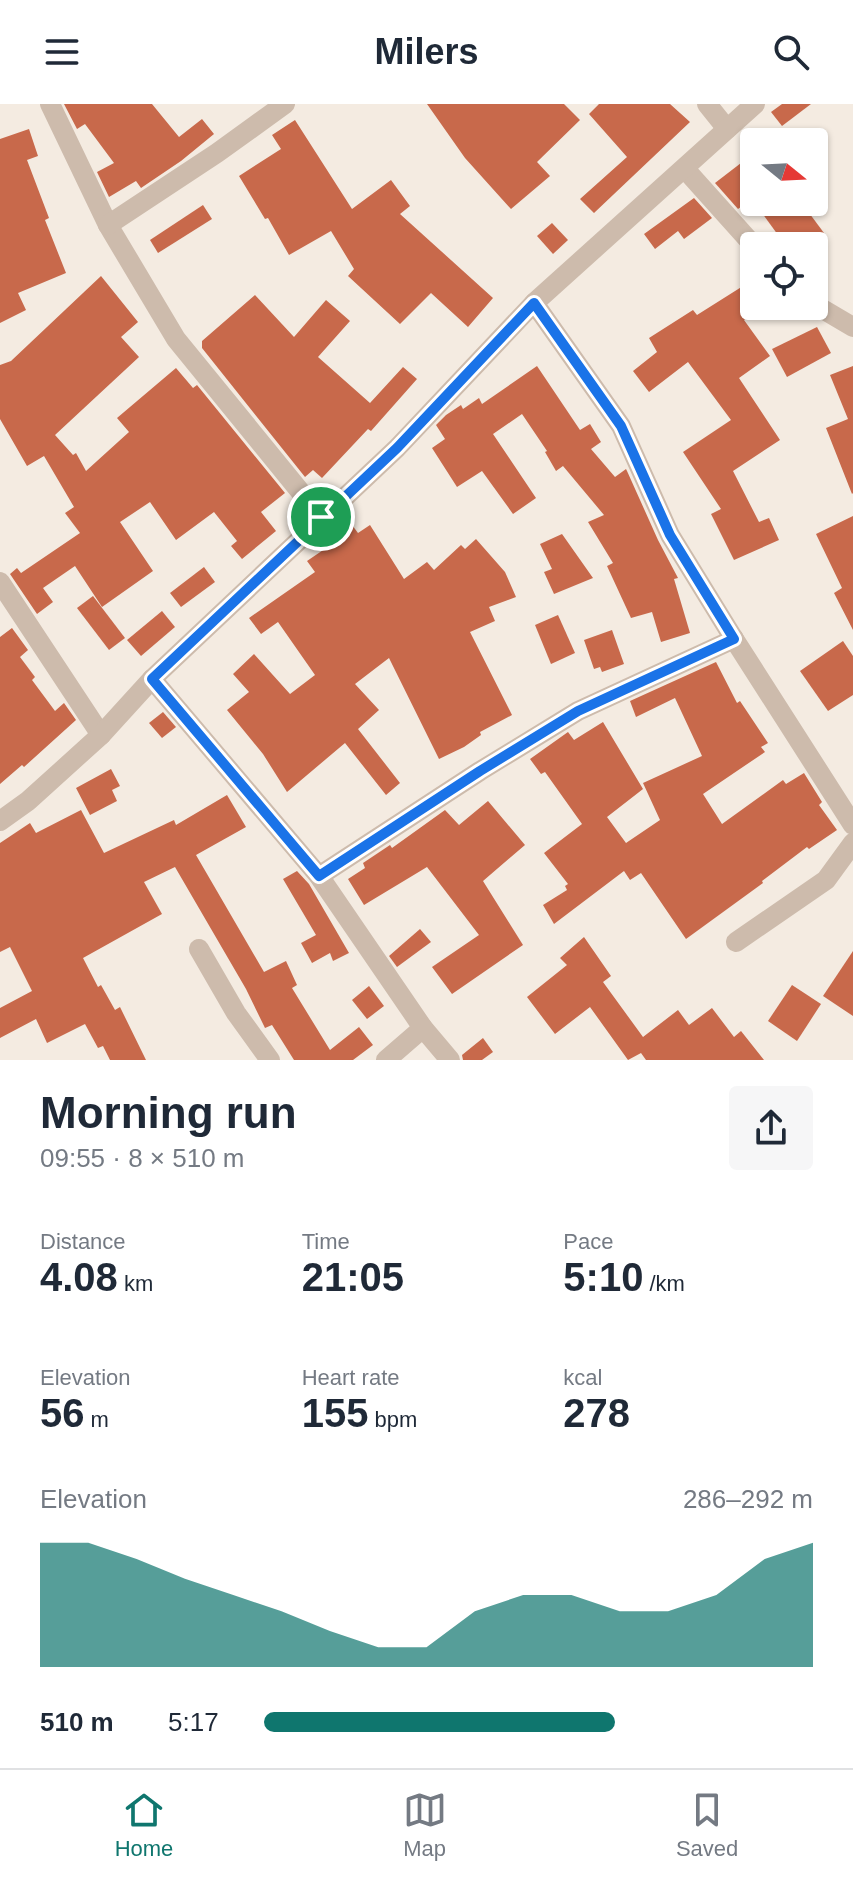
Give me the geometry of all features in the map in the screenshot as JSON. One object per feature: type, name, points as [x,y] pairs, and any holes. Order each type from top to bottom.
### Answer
[{"type":"street","points":[[50,104],[108,225],[176,339],[321,517]]},
{"type":"street","points":[[108,225],[285,104]]},
{"type":"street","points":[[707,104],[727,129]]},
{"type":"street","points":[[0,821],[28,801],[101,735],[152,679],[397,448],[534,303],[755,104]]},
{"type":"street","points":[[685,169],[741,232]]},
{"type":"street","points":[[534,303],[621,426],[670,535],[853,825]]},
{"type":"street","points":[[828,312],[853,327]]},
{"type":"street","points":[[0,582],[101,735]]},
{"type":"street","points":[[319,876],[578,711],[734,639]]},
{"type":"street","points":[[152,679],[319,876],[423,1028],[450,1060]]},
{"type":"street","points":[[736,942],[826,880],[853,843]]},
{"type":"street","points":[[199,949],[236,1013],[270,1060]]},
{"type":"street","points":[[386,1060],[423,1028]]},
{"type":"building","points":[[64,104],[152,104],[179,137],[202,119],[214,134],[141,188],[136,181],[109,197],[97,172],[114,163],[85,124],[77,129]]},
{"type":"building","points":[[427,104],[564,104],[580,120],[537,162],[550,176],[511,209],[465,158]]},
{"type":"building","points":[[599,104],[670,104],[690,122],[594,213],[580,199],[627,157],[589,114]]},
{"type":"building","points":[[782,104],[811,104],[782,126],[771,112]]},
{"type":"building","points":[[295,120],[352,209],[391,180],[410,206],[400,214],[493,298],[468,327],[431,293],[400,324],[348,276],[354,269],[331,231],[289,255],[239,176],[281,149],[272,135]]},
{"type":"building","points":[[29,129],[38,156],[27,160],[49,218],[45,220],[66,273],[18,293],[26,310],[0,323],[0,139]]},
{"type":"building","points":[[740,164],[740,208],[738,209],[715,183]]},
{"type":"building","points":[[694,198],[712,218],[684,239],[678,231],[655,249],[644,234]]},
{"type":"building","points":[[203,205],[212,219],[158,253],[150,240]]},
{"type":"building","points":[[764,216],[811,216],[823,232],[776,232]]},
{"type":"building","points":[[552,223],[568,240],[553,254],[537,236]]},
{"type":"building","points":[[101,276],[138,322],[121,337],[139,357],[55,435],[73,455],[76,453],[86,471],[129,432],[117,418],[176,368],[193,388],[197,385],[285,493],[261,512],[276,531],[242,559],[231,546],[237,541],[214,512],[176,540],[150,502],[120,522],[153,571],[102,607],[75,566],[43,588],[53,602],[37,614],[10,574],[17,568],[21,573],[80,533],[65,513],[74,507],[44,456],[27,466],[0,419],[0,365],[11,361]]},
{"type":"building","points":[[740,288],[740,320],[744,320],[770,356],[739,378],[780,440],[733,471],[759,522],[769,518],[779,540],[734,560],[711,514],[721,509],[683,452],[731,420],[688,362],[649,392],[633,371],[657,352],[649,338],[693,310],[697,315]]},
{"type":"building","points":[[255,295],[294,337],[326,300],[350,321],[318,357],[370,403],[403,367],[417,379],[371,431],[368,429],[322,478],[313,470],[305,477],[202,348],[202,341]]},
{"type":"building","points":[[817,327],[831,353],[787,377],[772,349]]},
{"type":"building","points":[[537,366],[580,430],[590,424],[601,442],[591,449],[615,477],[626,469],[678,578],[674,579],[690,633],[661,642],[652,612],[631,618],[607,566],[613,563],[588,522],[604,515],[563,466],[556,471],[547,451],[522,414],[493,434],[536,498],[513,514],[482,471],[457,487],[432,448],[445,439],[436,425],[446,415],[461,405],[463,409],[479,398],[482,404]]},
{"type":"building","points":[[853,366],[852,494],[826,428],[848,419],[830,375]]},
{"type":"building","points":[[853,516],[853,630],[834,593],[842,588],[816,534]]},
{"type":"building","points":[[352,525],[358,533],[370,525],[404,579],[427,562],[434,570],[461,545],[465,549],[476,539],[505,572],[516,597],[489,607],[495,621],[470,632],[512,715],[480,732],[481,735],[464,747],[439,759],[389,658],[355,684],[379,710],[358,729],[400,783],[386,795],[345,743],[287,792],[263,754],[227,710],[249,692],[233,674],[254,654],[290,694],[315,675],[278,622],[261,634],[249,618],[315,572],[307,561],[335,542],[332,538]]},
{"type":"building","points":[[562,534],[593,578],[554,594],[544,572],[552,569],[540,544]]},
{"type":"building","points":[[204,567],[215,582],[181,607],[170,593]]},
{"type":"building","points":[[93,596],[125,638],[109,650],[77,608]]},
{"type":"building","points":[[162,611],[175,627],[141,656],[127,640]]},
{"type":"building","points":[[558,615],[575,653],[551,664],[535,625]]},
{"type":"building","points":[[12,628],[28,650],[20,657],[35,677],[32,680],[55,711],[64,703],[76,720],[24,767],[22,765],[0,784],[0,637]]},
{"type":"building","points":[[612,630],[624,664],[602,672],[600,667],[594,669],[584,640]]},
{"type":"building","points":[[843,641],[853,656],[853,695],[828,711],[800,671]]},
{"type":"building","points":[[716,662],[737,703],[740,701],[768,743],[761,747],[765,752],[703,794],[722,824],[783,780],[786,784],[804,773],[822,802],[819,805],[837,830],[809,849],[807,847],[686,939],[641,873],[630,880],[624,871],[554,924],[543,905],[567,890],[565,886],[568,884],[544,853],[582,824],[545,772],[541,774],[530,759],[568,732],[574,740],[603,722],[643,789],[607,817],[626,843],[660,820],[643,783],[702,756],[675,698],[636,717],[630,701]]},
{"type":"building","points":[[163,712],[176,727],[162,738],[149,723]]},
{"type":"building","points":[[111,769],[120,786],[112,790],[117,801],[90,815],[76,788]]},
{"type":"building","points":[[227,795],[246,827],[196,855],[264,972],[286,961],[297,985],[292,988],[330,1050],[359,1027],[373,1045],[353,1060],[294,1060],[272,1025],[265,1028],[246,989],[175,867],[144,882],[162,914],[83,958],[98,987],[101,985],[115,1010],[120,1007],[146,1060],[110,1060],[103,1046],[98,1048],[85,1024],[47,1043],[36,1019],[0,1038],[0,1008],[32,991],[10,947],[0,952],[0,843],[30,823],[36,833],[81,810],[104,853],[174,820],[176,825]]},
{"type":"building","points":[[488,801],[525,845],[483,881],[523,945],[452,994],[432,967],[479,935],[427,867],[364,905],[348,879],[365,868],[363,863],[390,845],[392,848],[445,810],[459,825]]},
{"type":"building","points":[[297,871],[309,884],[349,953],[333,961],[330,953],[312,963],[301,943],[316,935],[283,879]]},
{"type":"building","points":[[420,929],[431,942],[397,967],[389,956]]},
{"type":"building","points":[[584,937],[611,976],[603,982],[643,1037],[678,1010],[689,1025],[712,1008],[734,1037],[741,1031],[764,1060],[646,1060],[641,1053],[628,1060],[590,1007],[555,1034],[527,997],[567,965],[560,958]]},
{"type":"building","points":[[853,951],[853,1016],[823,996]]},
{"type":"building","points":[[792,985],[821,1004],[797,1041],[768,1021]]},
{"type":"building","points":[[369,986],[384,1006],[367,1019],[352,1000]]},
{"type":"building","points":[[483,1038],[493,1052],[482,1060],[463,1060],[462,1055]]},
{"type":"route","points":[[534,303],[621,426],[670,535],[734,639],[578,711],[319,876],[152,679],[321,517],[397,448],[534,303]]}]
